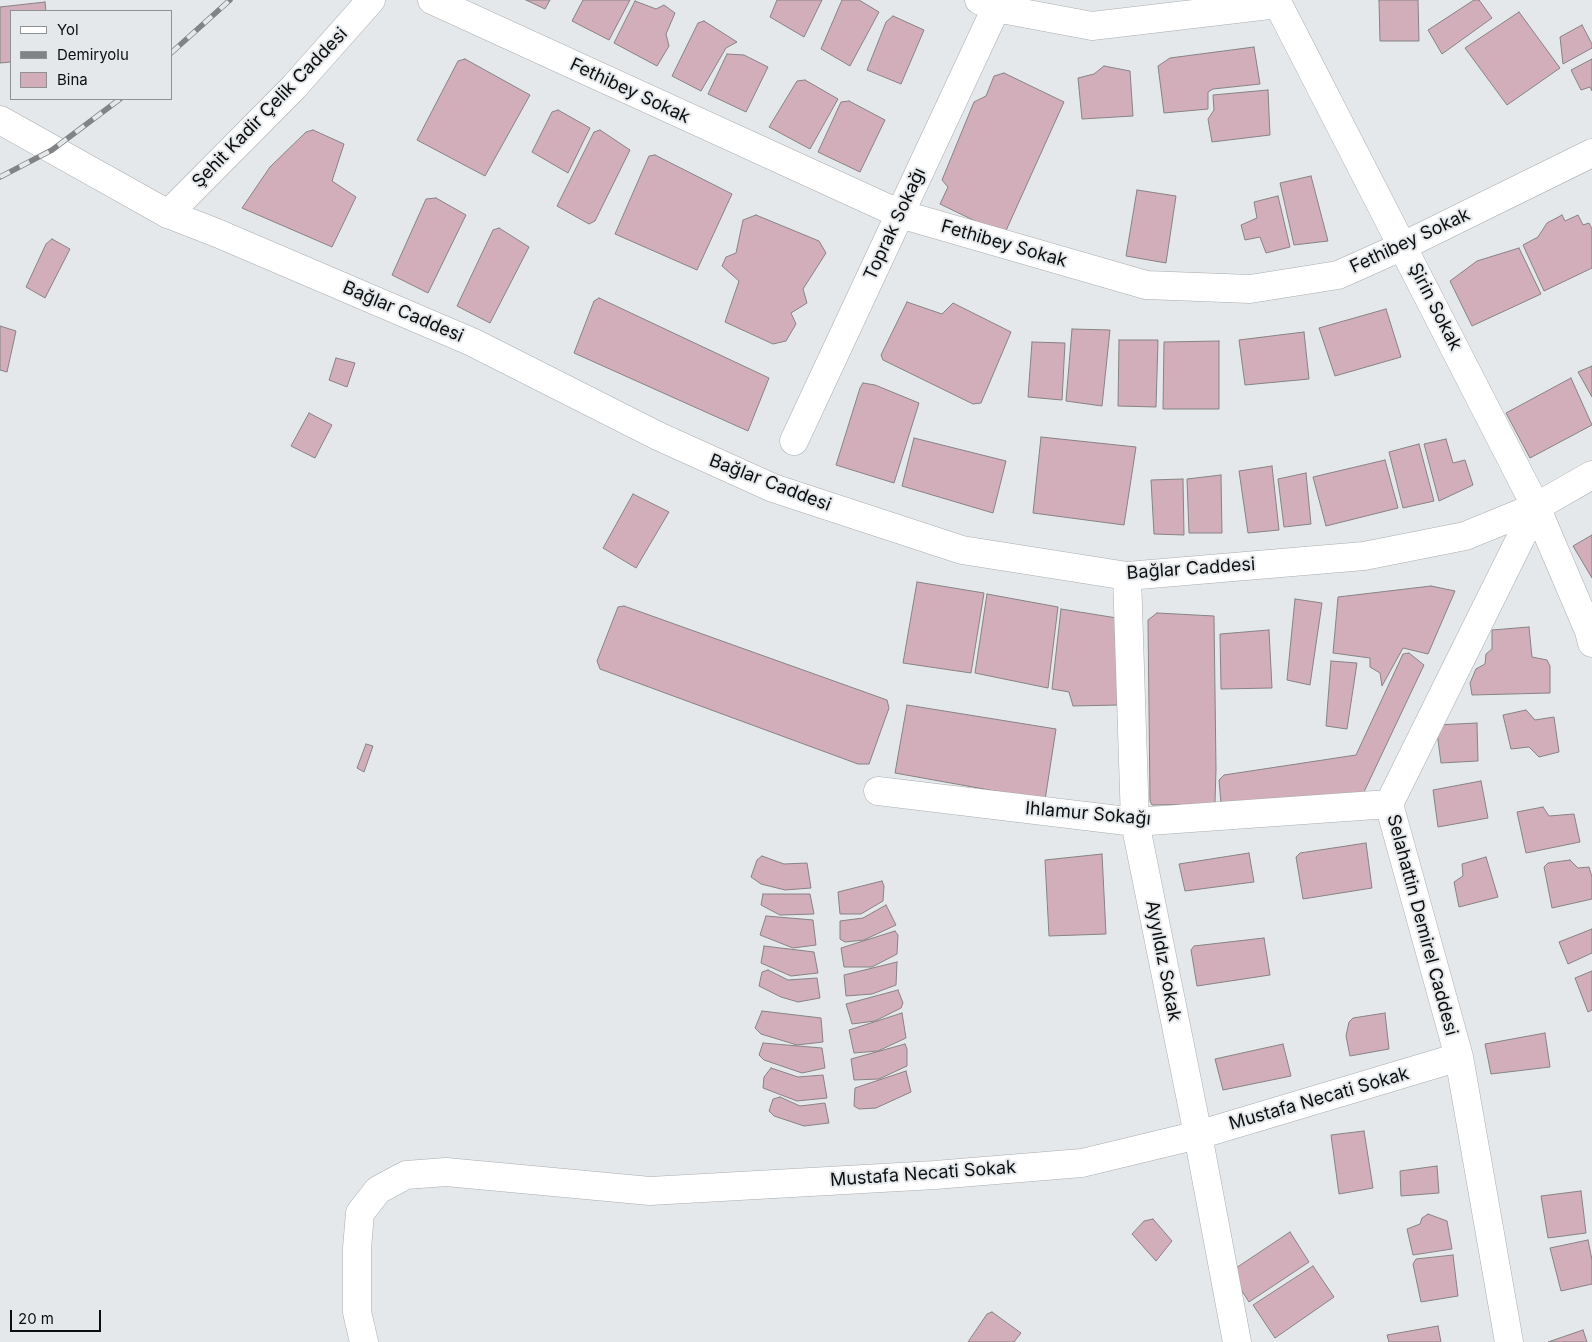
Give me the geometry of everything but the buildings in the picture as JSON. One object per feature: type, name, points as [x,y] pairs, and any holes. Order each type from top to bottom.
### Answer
[{"type":"street","name":"Şehit Kadir Çelik Caddesi","points":[[168,214],[294,87],[371,0]]},
{"type":"street","name":"Fethibey Sokak","points":[[432,0],[900,214],[1146,285],[1250,289],[1338,275],[1404,246],[1592,153]]},
{"type":"street","points":[[987,4],[1092,26],[1278,2]]},
{"type":"street","name":"Şirin Sokak","points":[[1278,2],[1536,507],[1589,631],[1592,643]]},
{"type":"street","name":"Toprak Sokağı","points":[[794,441],[900,214],[987,4]]},
{"type":"street","name":"Bağlar Caddesi","points":[[0,120],[168,214],[217,233],[472,342],[658,436],[773,488],[962,550],[1127,576],[1364,556],[1465,536],[1536,507],[1592,476]]},
{"type":"street","name":"Selahattin Demirel Caddesi","points":[[1509,1342],[1459,1057],[1389,804],[1536,507]]},
{"type":"street","name":"Ayyıldız Sokak","points":[[1127,576],[1135,822],[1198,1135],[1237,1342]]},
{"type":"street","name":"Ihlamur Sokağı","points":[[878,791],[1135,822],[1389,804]]},
{"type":"street","name":"Mustafa Necati Sokak","points":[[364,1342],[357,1312],[357,1248],[360,1213],[378,1190],[406,1175],[446,1172],[650,1192],[935,1175],[1082,1163],[1198,1135],[1459,1057]]},
{"type":"railway","points":[[172,52],[230,0]]},
{"type":"railway","points":[[0,177],[52,150],[119,100]]}]
